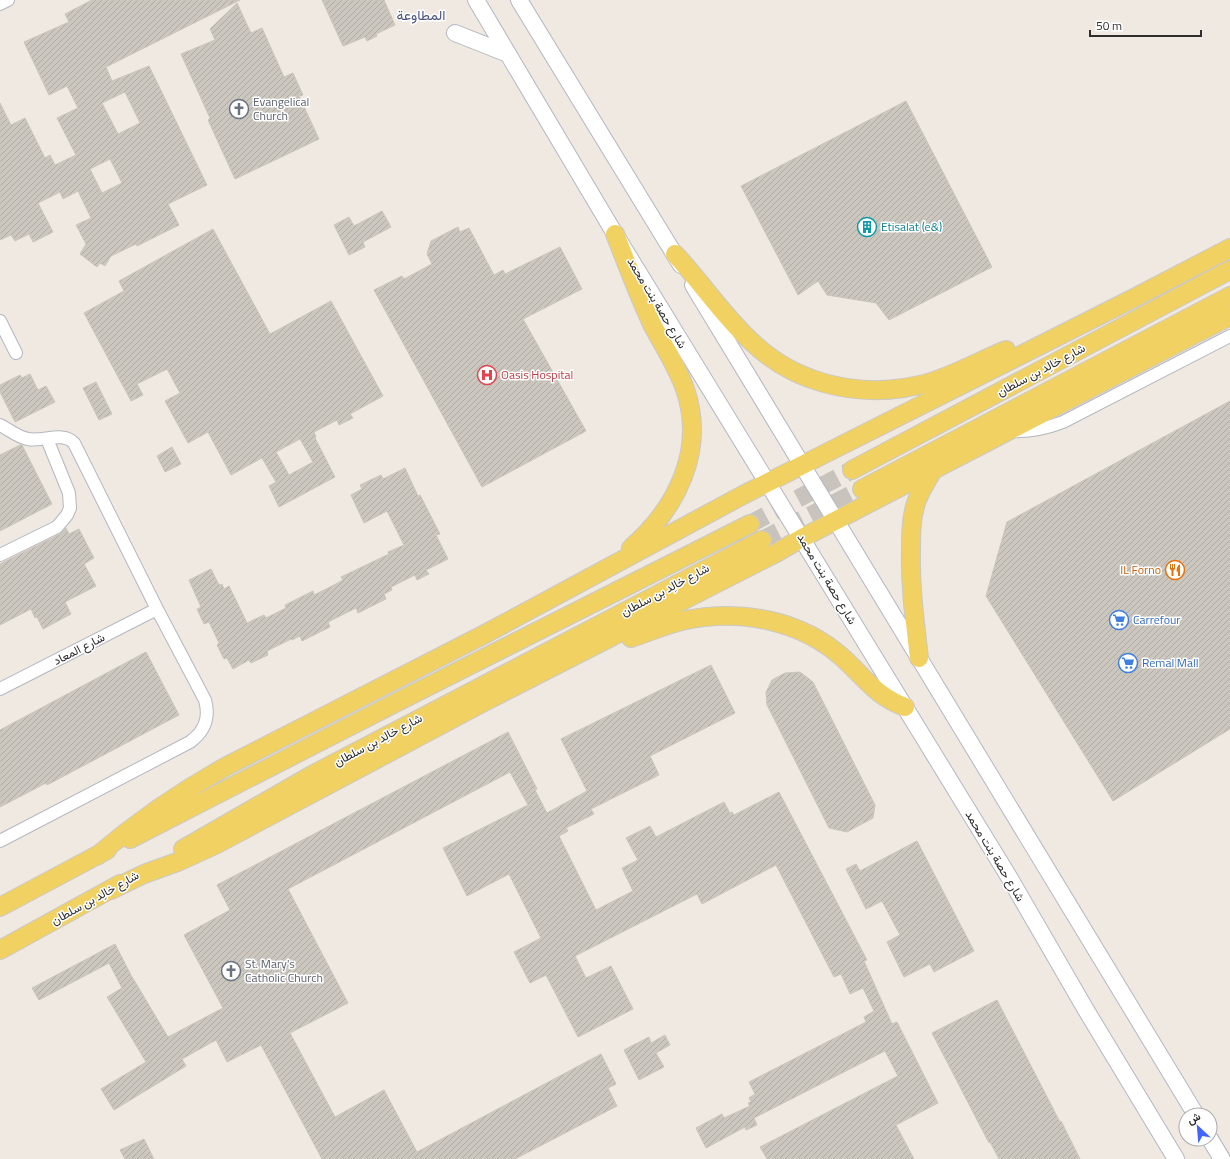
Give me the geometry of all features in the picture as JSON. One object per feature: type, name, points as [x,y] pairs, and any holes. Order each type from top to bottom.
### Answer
[{"type":"main road","name":"شارع حصة بنت محمد","points":[[476,0],[615,234],[1009,877],[1086,1010],[1176,1159]]},
{"type":"main road","points":[[519,0],[803,464],[1191,1107]]},
{"type":"main road","points":[[455,33],[508,54]]},
{"type":"main road","points":[[610,567],[636,544],[657,522],[674,498],[686,472],[690,454],[691,438],[691,419],[685,390],[680,375],[659,338],[643,304],[615,234]]},
{"type":"main road","points":[[97,856],[149,814],[200,781],[485,634],[768,482],[1136,297],[1230,248]]},
{"type":"main road","points":[[675,254],[694,274],[740,331],[768,356],[802,376],[820,382],[856,389],[892,390],[930,383],[1101,308],[1136,297]]},
{"type":"main road","name":"شارع خالِد بن سلطان","points":[[852,470],[1230,270]]},
{"type":"main road","name":"شارع خالِد بن سلطان","points":[[862,489],[1230,296]]},
{"type":"main road","points":[[111,890],[144,874],[180,861],[215,845],[484,702],[769,557],[802,538],[1230,316]]},
{"type":"main road","points":[[920,658],[911,590],[911,536],[913,514],[916,503],[933,470]]},
{"type":"main road","name":"شارع خالِد بن سلطان","points":[[0,906],[399,701],[750,524]]},
{"type":"main road","name":"شارع خالِد بن سلطان","points":[[0,950],[111,890],[312,775],[762,540]]},
{"type":"main road","points":[[590,649],[623,641],[672,624],[701,618],[732,616],[766,620],[799,630],[825,644],[843,658],[878,693],[886,699],[905,707]]},
{"type":"main road","points":[[1215,1147],[1222,1159]]},
{"type":"street","points":[[0,4],[8,0]]},
{"type":"street","points":[[0,321],[16,353]]},
{"type":"street","points":[[1008,431],[1037,430],[1063,422],[1230,336]]},
{"type":"street","points":[[0,425],[20,437],[38,440],[63,437],[72,440],[157,609],[205,700],[207,716],[206,723],[202,731],[190,742],[0,841]]},
{"type":"street","points":[[0,555],[57,527],[67,515],[70,508],[70,493],[47,439]]},
{"type":"street","name":"شارع المعاد","points":[[0,689],[157,609]]},
{"type":"building","points":[[92,0],[240,0],[106,67],[112,81],[149,66],[207,185],[168,204],[179,225],[137,246],[136,244],[111,256],[105,266],[100,263],[97,267],[80,254],[86,244],[76,225],[91,218],[78,191],[63,199],[60,192],[38,203],[53,232],[33,242],[29,234],[15,241],[11,235],[0,240],[0,103],[11,125],[25,118],[45,158],[50,155],[55,165],[76,155],[57,118],[78,108],[67,86],[49,95],[24,42],[69,22],[65,14]],"holes":[[[125,92],[140,123],[118,134],[102,103]],[[110,159],[122,183],[102,193],[90,169]]]},
{"type":"building","points":[[322,0],[384,0],[395,25],[376,34],[377,36],[367,41],[365,37],[343,46]]},
{"type":"building","name":"Evangelical Church","points":[[237,3],[251,33],[262,28],[284,77],[293,73],[303,95],[299,96],[319,139],[235,179],[208,120],[210,118],[181,54],[215,40],[210,29]]},
{"type":"building","name":"Etisalat (e&)","points":[[906,101],[992,267],[889,320],[876,303],[827,295],[818,281],[798,295],[741,186]]},
{"type":"building","points":[[382,211],[391,227],[363,242],[365,247],[349,255],[334,225],[349,217],[354,226]]},
{"type":"building","name":"Oasis Hospital","points":[[458,227],[460,232],[469,228],[494,275],[503,270],[505,274],[560,247],[582,289],[523,319],[586,431],[482,487],[374,290],[402,276],[404,279],[432,264],[427,254],[431,241]]},
{"type":"building","points":[[213,229],[270,334],[331,301],[383,396],[350,414],[353,418],[339,425],[337,420],[314,432],[315,438],[335,477],[279,507],[269,486],[276,482],[262,458],[231,475],[208,432],[188,443],[165,401],[180,393],[167,369],[137,384],[143,395],[131,401],[84,313],[124,291],[119,281]],"holes":[[[300,439],[313,462],[289,475],[276,452]]]},
{"type":"building","points":[[30,374],[38,390],[46,386],[55,402],[15,422],[0,392],[0,385],[20,375],[22,378]]},
{"type":"building","points":[[96,382],[112,414],[99,420],[83,388]]},
{"type":"building","name":"Remal Mall","points":[[1230,401],[1230,729],[1113,801],[986,596],[1007,522]]},
{"type":"building","points":[[22,445],[52,504],[0,531],[0,455]]},
{"type":"building","points":[[172,447],[181,464],[165,472],[157,456]]},
{"type":"building","points":[[405,468],[418,496],[420,495],[440,534],[436,535],[448,559],[426,570],[429,574],[417,580],[415,575],[391,587],[392,590],[384,594],[386,599],[358,613],[356,608],[328,622],[330,627],[302,641],[300,636],[292,640],[291,639],[267,651],[268,655],[251,663],[249,660],[233,669],[227,658],[224,659],[217,645],[219,643],[209,622],[204,624],[197,609],[201,607],[189,580],[211,569],[219,585],[222,584],[224,589],[229,586],[247,623],[264,615],[266,618],[286,608],[285,605],[313,591],[314,595],[334,585],[343,580],[341,577],[389,554],[388,552],[404,545],[387,511],[364,523],[351,495],[362,489],[360,485],[381,475],[383,479]]},
{"type":"building","points":[[66,528],[69,534],[79,529],[94,558],[84,564],[96,586],[65,602],[71,614],[43,629],[37,617],[35,618],[31,609],[0,625],[0,564],[60,534]]},
{"type":"building","points":[[146,652],[179,715],[47,785],[46,783],[0,807],[0,730]]},
{"type":"building","points":[[711,665],[735,713],[650,756],[659,775],[591,809],[594,814],[566,828],[568,831],[559,836],[596,910],[633,891],[622,868],[638,860],[626,838],[650,826],[656,837],[724,802],[730,813],[732,812],[734,815],[779,792],[867,960],[864,961],[892,1024],[897,1022],[938,1103],[896,1125],[914,1159],[767,1159],[760,1147],[898,1076],[885,1051],[754,1118],[757,1125],[746,1130],[745,1127],[706,1148],[696,1128],[722,1114],[724,1118],[750,1106],[748,1103],[751,1102],[749,1098],[755,1094],[749,1082],[866,1022],[864,1017],[874,1011],[863,988],[850,994],[841,974],[834,977],[776,865],[702,904],[697,894],[575,956],[586,978],[611,966],[633,1009],[578,1037],[546,975],[530,983],[514,952],[541,938],[509,874],[467,896],[443,848],[528,805],[510,772],[288,889],[348,1003],[290,1033],[335,1117],[384,1090],[417,1152],[601,1054],[616,1084],[608,1088],[617,1106],[515,1159],[322,1159],[261,1045],[227,1062],[216,1040],[182,1059],[186,1066],[114,1110],[101,1089],[146,1062],[107,997],[122,988],[109,963],[39,1000],[32,988],[115,944],[131,975],[168,1037],[223,1008],[184,935],[230,910],[217,885],[508,732],[537,789],[535,790],[547,813],[587,791],[561,739]]},
{"type":"building","points":[[800,672],[813,682],[875,805],[873,818],[847,832],[829,828],[767,705],[766,692],[772,680],[785,673]]},
{"type":"building","points":[[917,841],[974,951],[934,972],[930,964],[904,977],[887,942],[900,935],[882,901],[866,909],[846,869],[856,864],[860,871]]},
{"type":"building","points":[[997,1000],[1080,1159],[999,1159],[990,1142],[989,1143],[932,1033]]},
{"type":"building","points":[[665,1035],[670,1045],[656,1053],[664,1067],[639,1080],[624,1050],[649,1037],[651,1043]]},
{"type":"building","points":[[144,1139],[154,1159],[125,1159],[120,1150]]},
{"type":"tunnel","points":[[750,524],[852,470]]},
{"type":"tunnel","points":[[762,540],[862,489]]},
{"type":"place","name":"Evangelical Church","points":[[239,109]]},
{"type":"place","name":"Etisalat (e&)","points":[[867,227]]},
{"type":"place","name":"Oasis Hospital","points":[[487,375]]},
{"type":"place","name":"IL Forno","points":[[1175,570]]},
{"type":"place","name":"Carrefour","points":[[1119,620]]},
{"type":"place","name":"Remal Mall","points":[[1128,663]]},
{"type":"place","name":"St. Mary's Catholic Church","points":[[231,971]]},
{"type":"district","name":"المطاوعة","points":[[421,15]]}]
